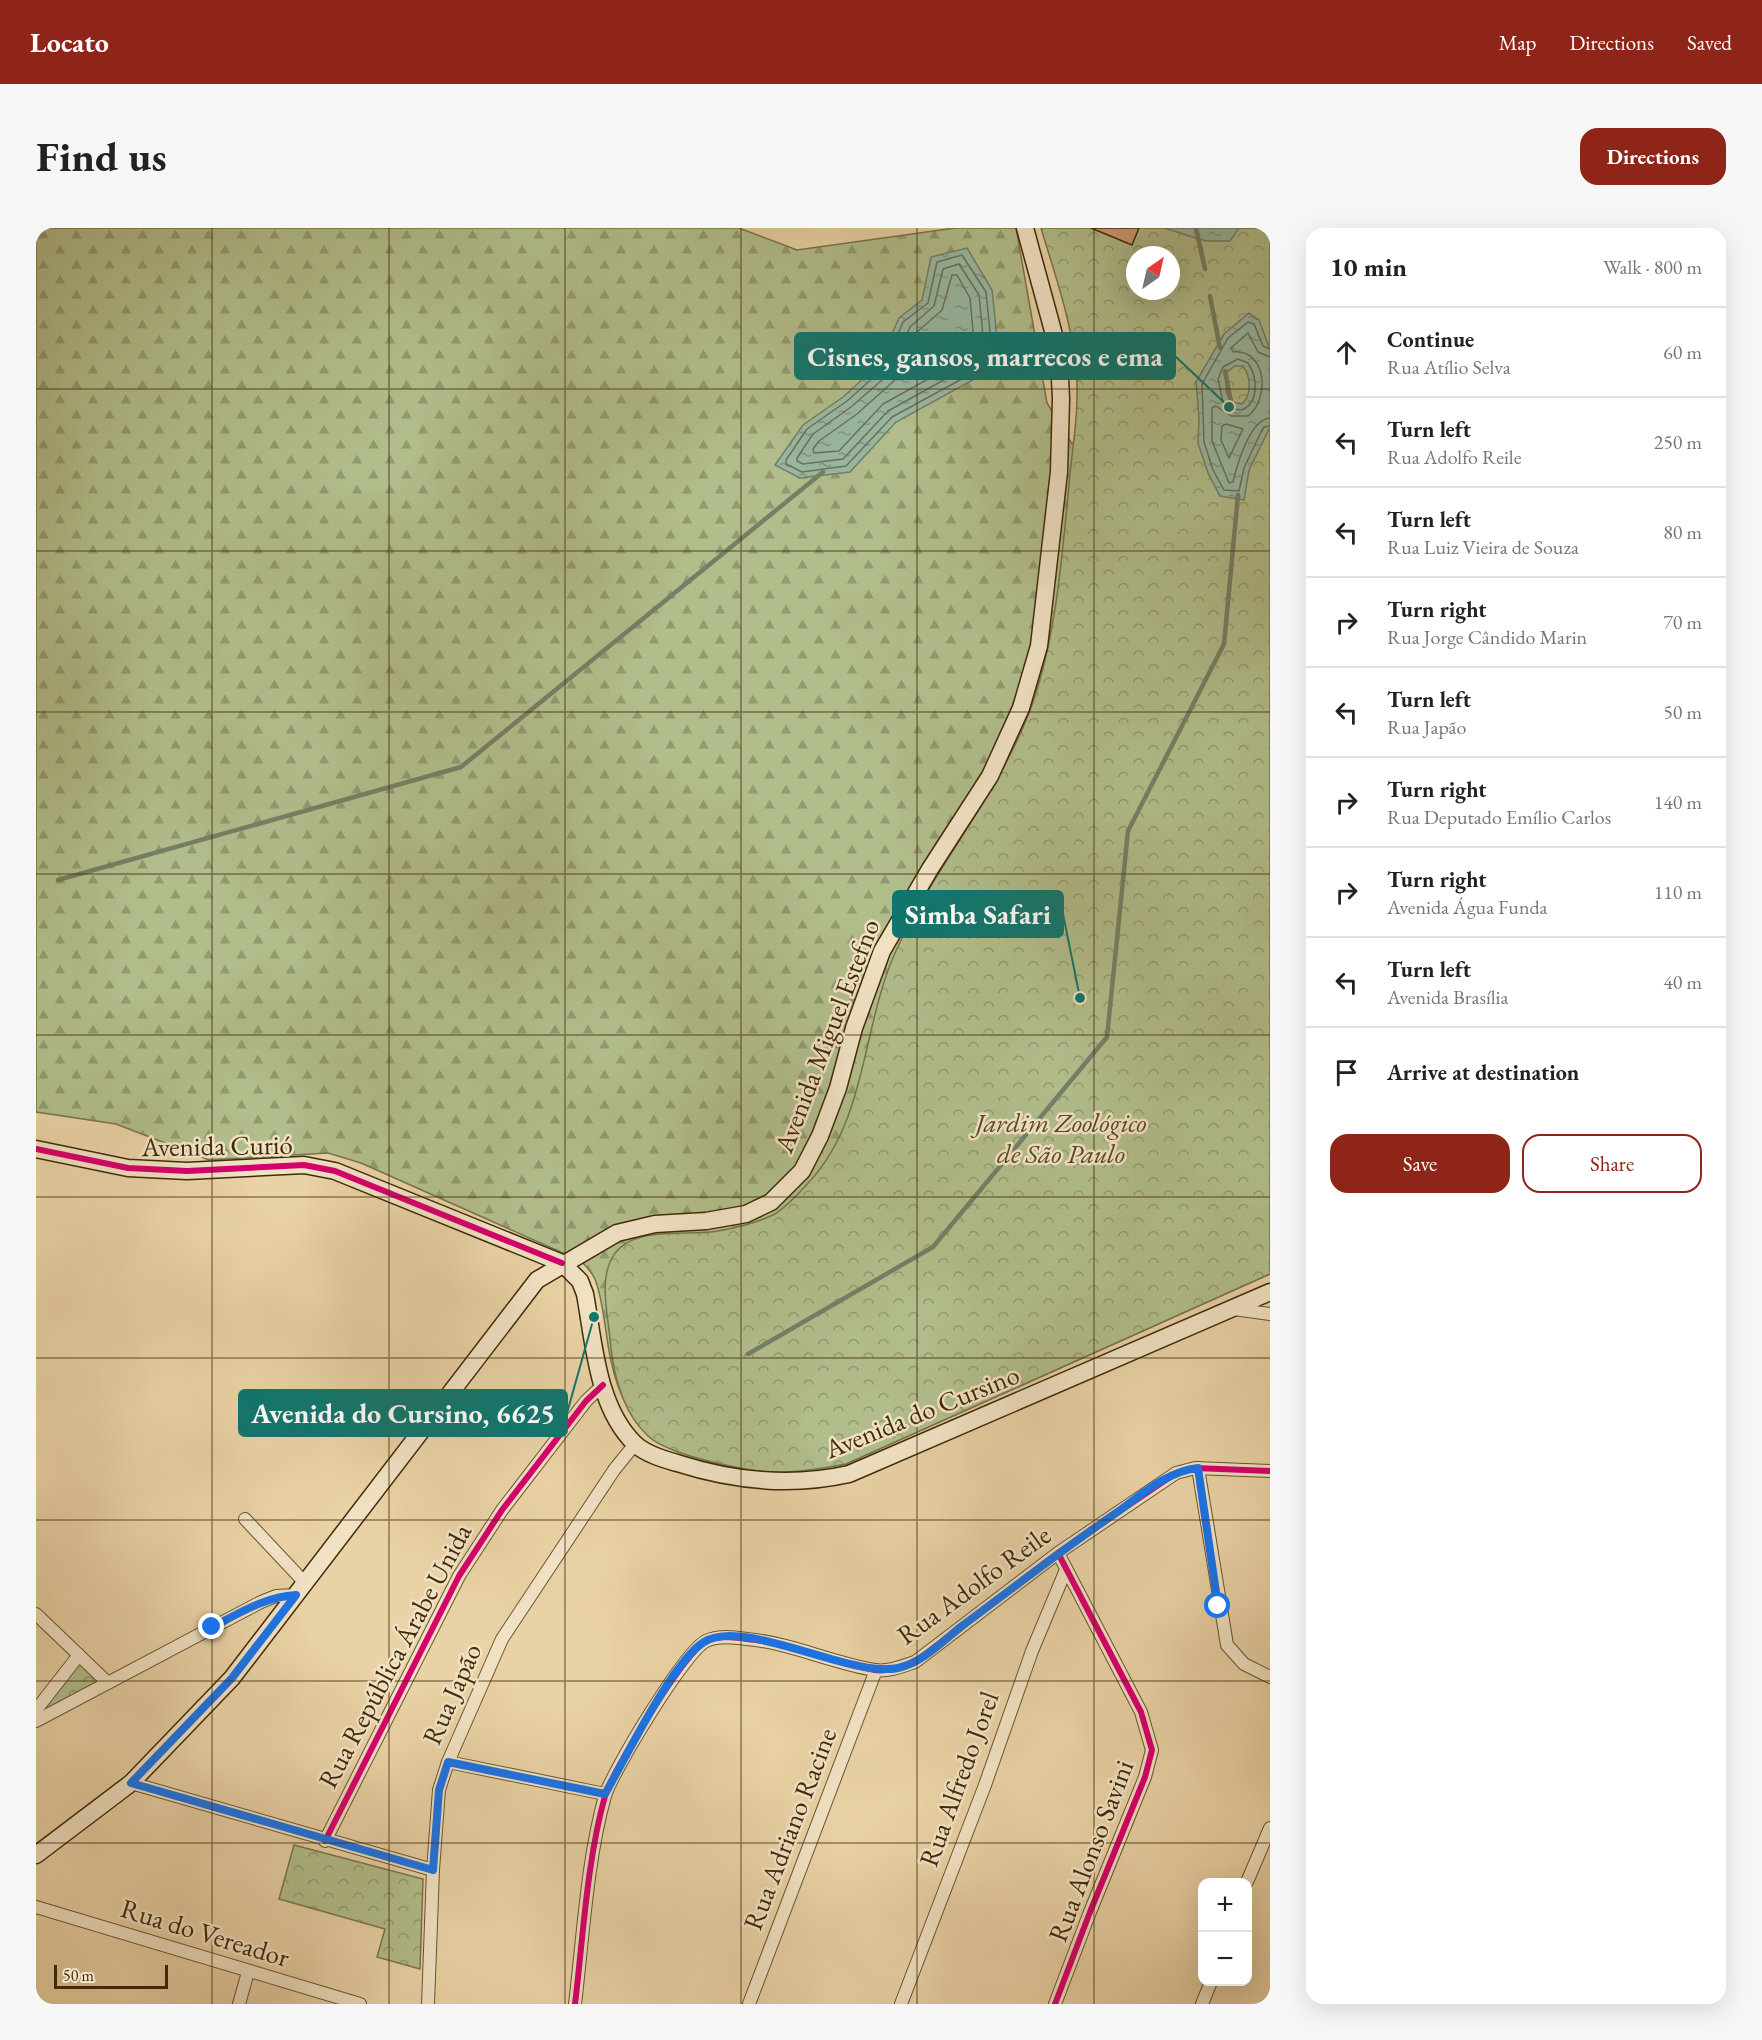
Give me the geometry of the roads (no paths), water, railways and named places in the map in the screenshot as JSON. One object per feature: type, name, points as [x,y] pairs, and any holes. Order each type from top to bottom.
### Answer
[{"type":"main road","name":"Avenida Miguel Estefno","points":[[36,1855],[131,1783],[232,1678],[534,1283],[562,1263],[617,1233],[656,1224],[706,1221],[746,1214],[771,1202],[802,1171],[820,1136],[838,1088],[854,1029],[882,951],[930,869],[990,776],[1021,708],[1039,646],[1053,548],[1059,472],[1061,399],[1055,341],[1025,228]]},
{"type":"main road","name":"Avenida Curió","points":[[36,1149],[128,1168],[186,1172],[304,1165],[335,1171],[562,1263]]},
{"type":"main road","points":[[562,1263],[580,1281],[585,1294],[603,1385],[621,1424],[635,1444]]},
{"type":"main road","name":"Avenida do Cursino","points":[[635,1444],[647,1452],[703,1471],[756,1480],[793,1482],[825,1479],[860,1469],[1270,1292]]},
{"type":"street","points":[[1233,1308],[1270,1314]]},
{"type":"street","name":"Rua República Árabe Unida","points":[[325,1840],[459,1576],[502,1510],[586,1401],[603,1385]]},
{"type":"street","name":"Rua Japão","points":[[428,2004],[433,1870],[439,1790],[448,1762],[502,1639],[607,1480],[635,1444]]},
{"type":"street","points":[[1198,1468],[1227,1645],[1249,1668],[1270,1677]]},
{"type":"street","name":"Rua Adolfo Reile","points":[[605,1794],[657,1703],[693,1650],[714,1638],[749,1639],[798,1648],[876,1671],[915,1662],[1058,1553],[1164,1479],[1176,1473],[1198,1468],[1270,1471]]},
{"type":"street","points":[[36,1721],[261,1602],[301,1589],[245,1519]]},
{"type":"street","name":"Rua Alonso Savini","points":[[1055,2004],[1146,1777],[1152,1750],[1141,1712],[1065,1572],[1058,1553]]},
{"type":"street","name":"Rua Alfredo Jorel","points":[[901,2004],[985,1785],[1032,1651],[1065,1572]]},
{"type":"street","points":[[36,1614],[108,1683]]},
{"type":"street","points":[[36,1710],[79,1655]]},
{"type":"street","name":"Rua Adriano Racine","points":[[749,2004],[876,1671]]},
{"type":"street","points":[[448,1762],[605,1794],[596,1834],[575,2004]]},
{"type":"street","points":[[131,1783],[433,1870]]},
{"type":"street","points":[[1249,1878],[1270,1828]]},
{"type":"street","name":"Rua do Vereador","points":[[36,1907],[360,2004]]},
{"type":"street","points":[[239,2004],[248,1972]]},
{"type":"street","points":[[1203,2004],[1210,1986]]},
{"type":"water","points":[[1164,228],[1239,228],[1230,241],[1206,241]]},
{"type":"water","points":[[967,248],[992,290],[1000,365],[896,422],[850,472],[800,478],[775,465],[803,425],[843,397],[878,365],[899,318],[922,300],[931,257]]},
{"type":"water","points":[[1249,313],[1259,320],[1270,350],[1270,427],[1249,470],[1244,500],[1220,496],[1208,473],[1198,443],[1199,418],[1196,382],[1224,334]],"holes":[[[1235,366],[1243,366],[1248,375],[1249,390],[1242,404],[1231,402],[1226,392],[1227,372]]]},
{"type":"waterway","points":[[1196,228],[1205,269]]},
{"type":"waterway","points":[[1210,296],[1220,348]]},
{"type":"waterway","points":[[1225,371],[1232,407]]},
{"type":"waterway","points":[[58,880],[461,767],[823,472]]},
{"type":"waterway","points":[[748,1354],[933,1247],[1107,1037],[1128,831],[1224,644],[1238,495]]},
{"type":"place","name":"Cisnes, gansos, marrecos e ema","points":[[1229,407]]},
{"type":"place","name":"Simba Safari","points":[[1080,998]]},
{"type":"place","name":"Avenida do Cursino, 6625","points":[[594,1317]]},
{"type":"park label","name":"Jardim Zoológico de São Paulo","points":[[1061,1138]]}]
